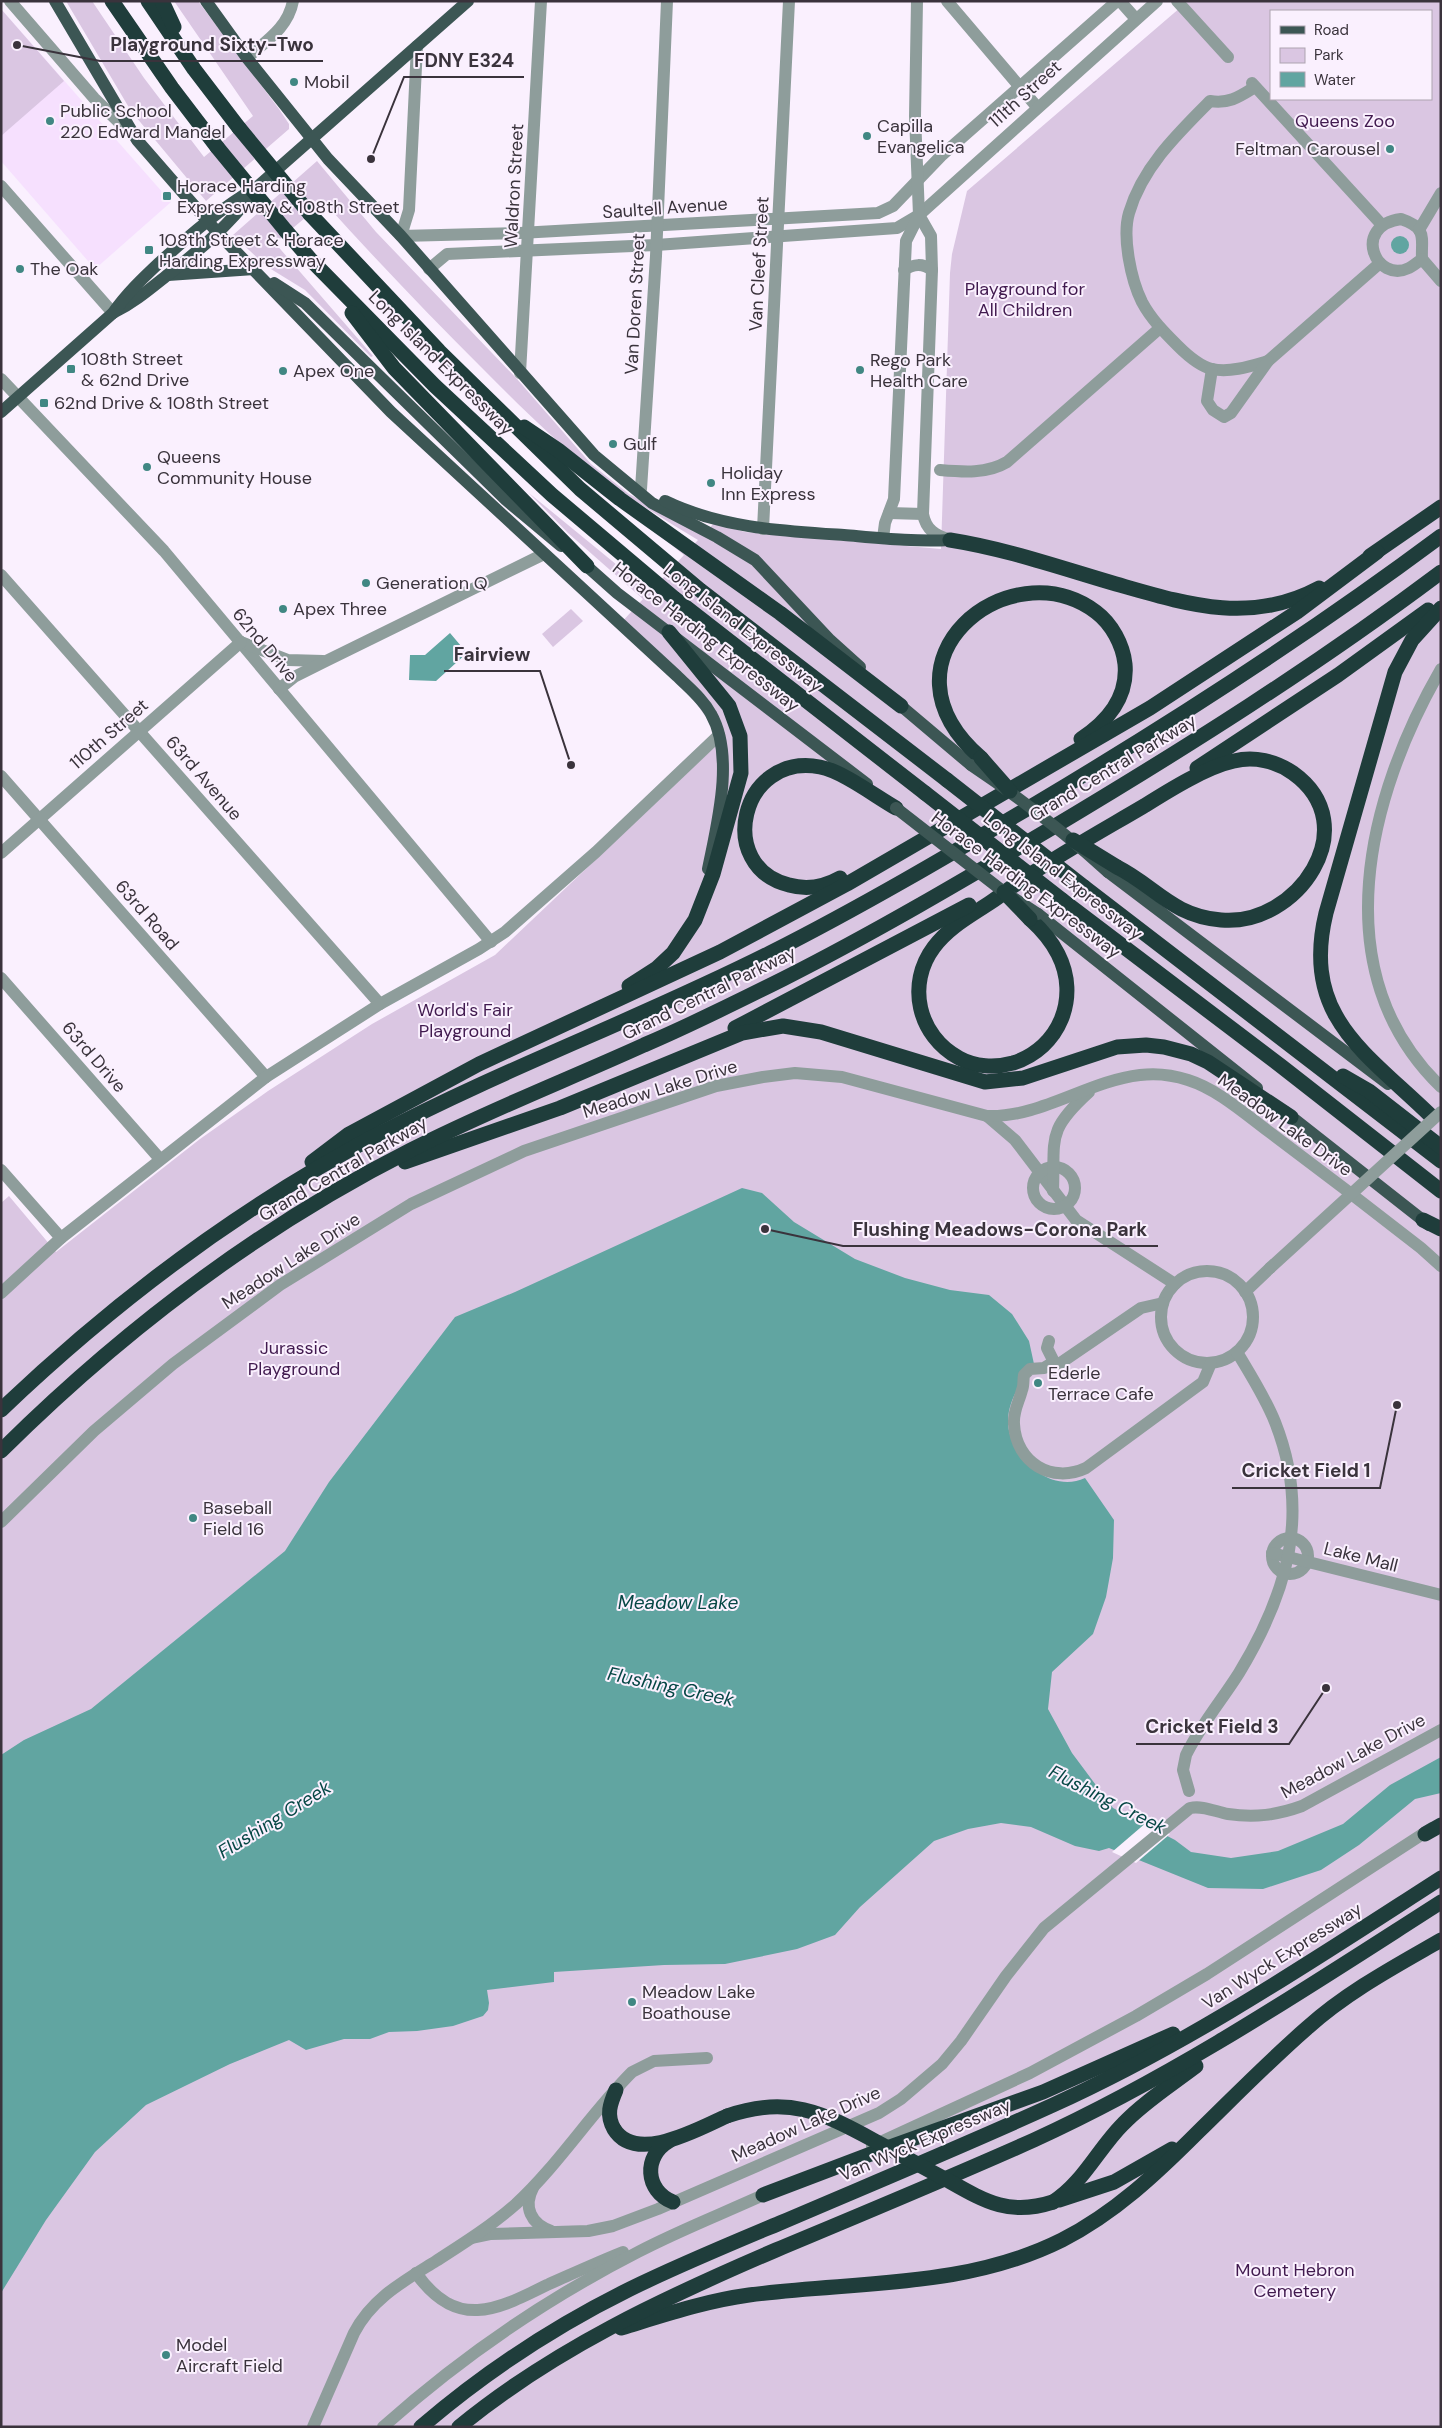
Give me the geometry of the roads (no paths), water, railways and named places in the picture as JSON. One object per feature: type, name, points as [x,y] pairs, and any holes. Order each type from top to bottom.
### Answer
[{"type":"highway","name":"Long Island Expressway","points":[[112,1],[160,72],[217,147],[310,259],[435,386],[570,512],[674,598],[1062,900],[1281,1066],[1441,1191]]},
{"type":"highway","name":"Long Island Expressway","points":[[148,1],[194,69],[239,128],[310,214],[384,295],[550,462],[670,566],[1441,1161]]},
{"type":"highway","points":[[162,1],[194,69]]},
{"type":"highway","points":[[310,259],[394,368],[587,566]]},
{"type":"highway","points":[[494,406],[558,450],[620,499],[780,613],[901,706]]},
{"type":"highway","points":[[243,1214],[349,1134],[471,1068],[556,1026],[625,997],[720,952],[847,884],[916,842],[1043,772],[1197,678],[1297,612],[1441,507]]},
{"type":"highway","name":"Grand Central Parkway","points":[[1,1410],[116,1309],[178,1260],[243,1214],[336,1158],[408,1119],[710,982],[789,943],[910,878],[1106,762],[1206,700],[1328,618],[1441,536]]},
{"type":"highway","points":[[950,540],[993,548],[1174,600],[1225,609],[1265,606],[1302,596],[1377,552]]},
{"type":"highway","name":"Grand Central Parkway","points":[[1,1451],[94,1364],[180,1295],[259,1239],[360,1178],[447,1132],[699,1020],[893,920],[1109,794],[1210,731],[1332,650],[1441,572]]},
{"type":"highway","points":[[1024,595],[1049,595],[1071,598],[1101,616],[1114,634],[1123,655],[1123,686],[1115,706],[1104,721],[1088,734],[1040,762],[1004,793],[976,761],[970,748],[956,730],[940,696],[940,665],[947,645],[958,628],[993,604],[1024,595]]},
{"type":"highway","points":[[1165,794],[1200,765],[1338,675],[1441,601]]},
{"type":"highway","points":[[1437,1117],[1359,1049],[1346,1035],[1333,1012],[1323,988],[1319,955],[1326,913],[1395,672],[1412,640],[1441,608]]},
{"type":"highway","points":[[556,1026],[657,968],[681,944],[696,920],[713,874],[736,797],[741,773],[741,750],[737,725],[729,706],[669,632]]},
{"type":"highway","points":[[1004,892],[1034,917],[1047,936],[1063,964],[1067,993],[1061,1023],[1043,1047],[1027,1057],[1010,1064],[984,1066],[958,1058],[936,1039],[922,1014],[918,990],[923,966],[934,947],[950,930],[1026,877],[1165,794],[1231,761],[1261,760],[1293,773],[1307,787],[1320,812],[1324,839],[1314,870],[1299,890],[1278,906],[1257,916],[1232,920],[1206,918],[1183,910],[1112,870],[1073,840]]},
{"type":"highway","points":[[896,808],[836,772],[809,766],[789,767],[770,776],[751,798],[745,820],[746,842],[755,862],[769,876],[786,884],[804,888],[831,883],[916,842]]},
{"type":"highway","points":[[693,1052],[986,896],[1026,877]]},
{"type":"highway","points":[[360,1178],[560,1108],[693,1052],[752,1030],[793,1026],[821,1032],[967,1079],[994,1082],[1023,1078],[1117,1047],[1155,1045],[1192,1054],[1208,1062],[1291,1117]]},
{"type":"highway","points":[[1294,1048],[1370,1091],[1441,1147]]},
{"type":"highway","points":[[1423,1220],[1441,1229]]},
{"type":"highway","points":[[1425,1834],[1441,1824]]},
{"type":"highway","points":[[1361,1929],[1441,1866]]},
{"type":"highway","name":"Van Wyck Expressway","points":[[421,2427],[475,2384],[525,2349],[623,2292],[1081,2092],[1168,2047],[1252,1998],[1441,1878]]},
{"type":"highway","points":[[459,2427],[513,2386],[589,2338],[640,2310],[1000,2155],[1092,2112],[1170,2072],[1263,2016],[1441,1902]]},
{"type":"highway","points":[[589,2338],[674,2312],[726,2299],[779,2292],[945,2277],[999,2265],[1030,2255],[1081,2230],[1127,2199],[1292,2042],[1331,2008],[1369,1981],[1441,1940]]},
{"type":"highway","points":[[763,2195],[1043,2092],[1252,1998]]},
{"type":"highway","points":[[1053,2202],[1076,2183],[1110,2138],[1133,2114],[1263,2016]]},
{"type":"highway","points":[[616,2090],[610,2102],[609,2118],[616,2133],[622,2138],[637,2143],[655,2144],[670,2140],[727,2116],[759,2107],[780,2106],[804,2109],[837,2120],[996,2205],[1026,2208],[1101,2188],[1140,2169],[1213,2118]]},
{"type":"highway","points":[[670,2140],[662,2145],[653,2155],[650,2171],[656,2190],[672,2202]]},
{"type":"main road","points":[[55,1],[137,140],[218,233],[391,412],[706,706],[719,735],[723,758],[719,804],[696,920]]},
{"type":"main road","points":[[206,1],[247,58],[328,159],[401,236],[594,455],[652,503],[717,537],[755,560],[830,640],[901,706],[976,761]]},
{"type":"main road","points":[[1,412],[113,313],[126,294],[207,220],[257,187],[468,1]]},
{"type":"main road","points":[[113,313],[133,304],[218,233],[233,219],[257,187]]},
{"type":"main road","points":[[168,275],[254,269]]},
{"type":"main road","name":"Horace Harding Expressway","points":[[254,269],[305,303],[506,500],[542,532],[587,566],[617,593],[856,775],[1004,892]]},
{"type":"main road","points":[[622,480],[692,512],[730,523],[763,529],[883,538],[950,540]]},
{"type":"main road","points":[[1004,793],[1073,840]]},
{"type":"main road","points":[[1112,870],[1437,1117]]},
{"type":"main road","name":"Horace Harding Expressway","points":[[1034,917],[1238,1072],[1291,1117],[1441,1235]]},
{"type":"street","points":[[10,1],[94,98],[137,140]]},
{"type":"street","points":[[247,58],[281,28],[287,20],[293,1]]},
{"type":"street","name":"Waldron Street","points":[[520,373],[541,1]]},
{"type":"street","name":"Van Doren Street","points":[[641,489],[656,245],[667,1]]},
{"type":"street","name":"Van Cleef Street","points":[[763,529],[789,1]]},
{"type":"street","points":[[917,1],[915,116],[919,215],[931,236],[932,270],[923,514],[926,526],[932,532],[950,540]]},
{"type":"street","points":[[947,1],[1037,106]]},
{"type":"street","points":[[1119,1],[1136,19]]},
{"type":"street","name":"111th Street","points":[[918,180],[1021,86],[1119,1]]},
{"type":"street","name":"111th Street","points":[[919,215],[1037,106],[1157,1]]},
{"type":"street","points":[[1177,1],[1228,57]]},
{"type":"street","points":[[401,236],[409,210],[418,46]]},
{"type":"street","points":[[1268,361],[1247,367],[1212,369],[1190,357],[1160,328],[1142,301],[1127,248],[1128,216],[1138,186],[1158,157],[1210,101],[1223,103],[1234,100],[1254,85],[1382,225]]},
{"type":"street","name":"Saultell Avenue","points":[[401,236],[529,233],[878,213],[893,206],[918,180]]},
{"type":"street","points":[[1,186],[113,313]]},
{"type":"street","points":[[1419,230],[1441,193]]},
{"type":"street","points":[[883,538],[894,499],[906,241],[919,215]]},
{"type":"street","name":"Saultell Avenue","points":[[447,254],[656,245],[897,228],[919,215]]},
{"type":"street","points":[[1422,259],[1408,269],[1398,271],[1390,269],[1380,264],[1375,256],[1372,246],[1374,237],[1382,225],[1390,221],[1401,219],[1410,222],[1419,230],[1423,238],[1422,259],[1441,281]]},
{"type":"street","points":[[429,270],[447,254],[452,236]]},
{"type":"street","points":[[1212,369],[1207,401],[1213,410],[1224,417],[1231,413],[1268,361],[1380,264]]},
{"type":"street","points":[[904,270],[917,265],[932,270]]},
{"type":"street","points":[[940,470],[983,471],[997,468],[1007,462],[1160,328]]},
{"type":"street","name":"62nd Drive","points":[[1,379],[164,550],[491,942]]},
{"type":"street","points":[[889,513],[923,514]]},
{"type":"street","points":[[279,689],[294,677],[544,554]]},
{"type":"street","name":"63rd Avenue","points":[[1,575],[380,1004]]},
{"type":"street","points":[[241,642],[288,660],[326,661]]},
{"type":"street","name":"110th Street","points":[[1,853],[241,642]]},
{"type":"street","points":[[1441,669],[1406,736],[1384,799],[1372,854],[1368,912],[1374,967],[1388,1013],[1410,1052],[1441,1087]]},
{"type":"street","points":[[1,1293],[61,1238],[266,1077],[380,1004],[491,942],[596,852],[719,735]]},
{"type":"street","name":"63rd Road","points":[[1,776],[266,1077]]},
{"type":"street","name":"63rd Drive","points":[[1,978],[160,1159]]},
{"type":"street","name":"Meadow Lake Drive","points":[[1,1522],[94,1431],[173,1364],[280,1285],[411,1204],[524,1152],[716,1086],[763,1077],[795,1073],[842,1076],[987,1116],[998,1117],[1022,1112],[1126,1077],[1165,1075],[1190,1080],[1210,1091],[1305,1158],[1421,1248],[1441,1266]]},
{"type":"street","points":[[1053,1191],[1054,1168],[1052,1147],[1057,1128],[1068,1111],[1093,1088]]},
{"type":"street","points":[[987,1116],[1014,1140],[1076,1220],[1175,1284]]},
{"type":"street","points":[[1245,1292],[1437,1117]]},
{"type":"street","points":[[1054,1168],[1064,1170],[1073,1181],[1074,1195],[1065,1206],[1051,1209],[1038,1202],[1035,1196],[1034,1185],[1040,1174],[1054,1168]]},
{"type":"street","points":[[1,1170],[61,1238]]},
{"type":"street","points":[[1199,1272],[1212,1272],[1230,1278],[1245,1292],[1252,1309],[1251,1330],[1246,1342],[1237,1352],[1229,1358],[1211,1363],[1191,1360],[1174,1349],[1166,1338],[1162,1325],[1163,1303],[1175,1284],[1187,1276],[1199,1272]]},
{"type":"street","points":[[1059,1364],[1142,1308],[1163,1303]]},
{"type":"street","points":[[1049,1341],[1048,1348],[1054,1362],[1044,1368],[1030,1369],[1024,1375],[1023,1389],[1016,1406],[1014,1426],[1016,1437],[1027,1458],[1043,1470],[1053,1474],[1072,1473],[1086,1468],[1203,1382],[1211,1363]]},
{"type":"street","points":[[1189,1791],[1183,1770],[1186,1755],[1260,1638],[1276,1604],[1286,1573],[1293,1538],[1291,1482],[1284,1448],[1274,1420],[1237,1352]]},
{"type":"street","points":[[1293,1538],[1303,1544],[1306,1549],[1307,1561],[1300,1570],[1286,1573],[1275,1565],[1272,1553],[1276,1543],[1293,1538]]},
{"type":"street","name":"Lake Mall","points":[[1272,1553],[1441,1595]]},
{"type":"street","name":"Meadow Lake Drive","points":[[472,2238],[492,2234],[601,2229],[672,2202],[880,2113],[932,2074],[961,2041],[1006,1976],[1044,1928],[1190,1808],[1199,1806],[1246,1817],[1277,1815],[1302,1806],[1441,1730]]},
{"type":"street","points":[[383,2427],[455,2368],[512,2326],[570,2289],[666,2238],[971,2102],[1086,2043],[1199,1979],[1425,1834]]},
{"type":"street","points":[[313,2427],[360,2321],[385,2294],[472,2238],[508,2211],[536,2184],[632,2072],[648,2063],[707,2058]]},
{"type":"street","points":[[536,2184],[528,2200],[530,2214],[538,2225],[557,2232]]},
{"type":"street","points":[[416,2273],[435,2296],[444,2302],[462,2310],[486,2310],[513,2302],[602,2260],[666,2238]]},
{"type":"water","points":[[1396,236],[1404,236],[1409,241],[1407,252],[1396,254],[1391,249],[1391,241]]},
{"type":"water","points":[[450,633],[467,653],[436,681],[409,680],[410,655],[425,655]]},
{"type":"water","name":"Meadow Lake","points":[[742,1188],[762,1193],[794,1222],[855,1259],[905,1278],[950,1290],[989,1295],[1012,1314],[1029,1341],[1034,1364],[1017,1390],[1009,1412],[1010,1433],[1015,1446],[1022,1458],[1045,1476],[1058,1481],[1071,1482],[1085,1478],[1114,1520],[1113,1558],[1106,1597],[1093,1634],[1052,1672],[1048,1709],[1072,1753],[1113,1808],[1175,1840],[1191,1852],[1231,1858],[1278,1851],[1343,1824],[1390,1785],[1441,1757],[1441,1793],[1415,1799],[1359,1845],[1321,1870],[1263,1889],[1208,1888],[1109,1848],[1099,1851],[1075,1846],[1031,1827],[1001,1823],[968,1829],[934,1841],[860,1907],[835,1935],[797,1949],[725,1964],[664,1965],[554,1972],[554,1982],[487,1990],[488,2010],[483,2016],[453,2026],[417,2031],[389,2032],[370,2039],[344,2039],[306,2050],[289,2040],[230,2064],[146,2105],[95,2152],[46,2220],[1,2293],[1,1755],[24,1740],[91,1709],[285,1551],[329,1482],[455,1317],[515,1292]]},
{"type":"place","name":"Playground Sixty-Two","points":[[17,45]]},
{"type":"place","name":"Mobil","points":[[294,82]]},
{"type":"place","name":"Public School 220 Edward Mandel","points":[[50,121]]},
{"type":"place","name":"Capilla Evangelica","points":[[867,136]]},
{"type":"place","name":"Feltman Carousel","points":[[1390,149]]},
{"type":"place","name":"FDNY E324","points":[[371,159]]},
{"type":"place","name":"Horace Harding Expressway & 108th Street","points":[[167,196]]},
{"type":"place","name":"108th Street & Horace Harding Expressway","points":[[149,250]]},
{"type":"place","name":"The Oak","points":[[20,269]]},
{"type":"place","name":"108th Street & 62nd Drive","points":[[71,369]]},
{"type":"place","name":"Rego Park Health Care","points":[[860,370]]},
{"type":"place","name":"Apex One","points":[[283,371]]},
{"type":"place","name":"62nd Drive & 108th Street","points":[[44,403]]},
{"type":"place","name":"Gulf","points":[[613,444]]},
{"type":"place","name":"Queens Community House","points":[[147,467]]},
{"type":"place","name":"Holiday Inn Express","points":[[711,483]]},
{"type":"place","name":"Generation Q","points":[[366,583]]},
{"type":"place","name":"Apex Three","points":[[283,609]]},
{"type":"place","name":"Fairview","points":[[571,765]]},
{"type":"place","name":"Flushing Meadows-Corona Park","points":[[765,1229]]},
{"type":"place","name":"Ederle Terrace Cafe","points":[[1038,1383]]},
{"type":"place","name":"Cricket Field 1","points":[[1397,1405]]},
{"type":"place","name":"Baseball Field 16","points":[[193,1518]]},
{"type":"place","name":"Cricket Field 3","points":[[1326,1688]]},
{"type":"place","name":"Meadow Lake Boathouse","points":[[632,2002]]},
{"type":"place","name":"Model Aircraft Field","points":[[166,2355]]},
{"type":"park label","name":"Queens Zoo","points":[[1345,121]]},
{"type":"park label","name":"Playground for All Children","points":[[1025,299]]},
{"type":"park label","name":"World's Fair Playground","points":[[465,1020]]},
{"type":"park label","name":"Jurassic Playground","points":[[294,1358]]},
{"type":"park label","name":"Mount Hebron Cemetery","points":[[1295,2280]]},
{"type":"water label","name":"Flushing Creek","points":[[671,1686]]},
{"type":"water label","name":"Flushing Creek","points":[[1108,1799]]},
{"type":"water label","name":"Flushing Creek","points":[[274,1819]]}]
